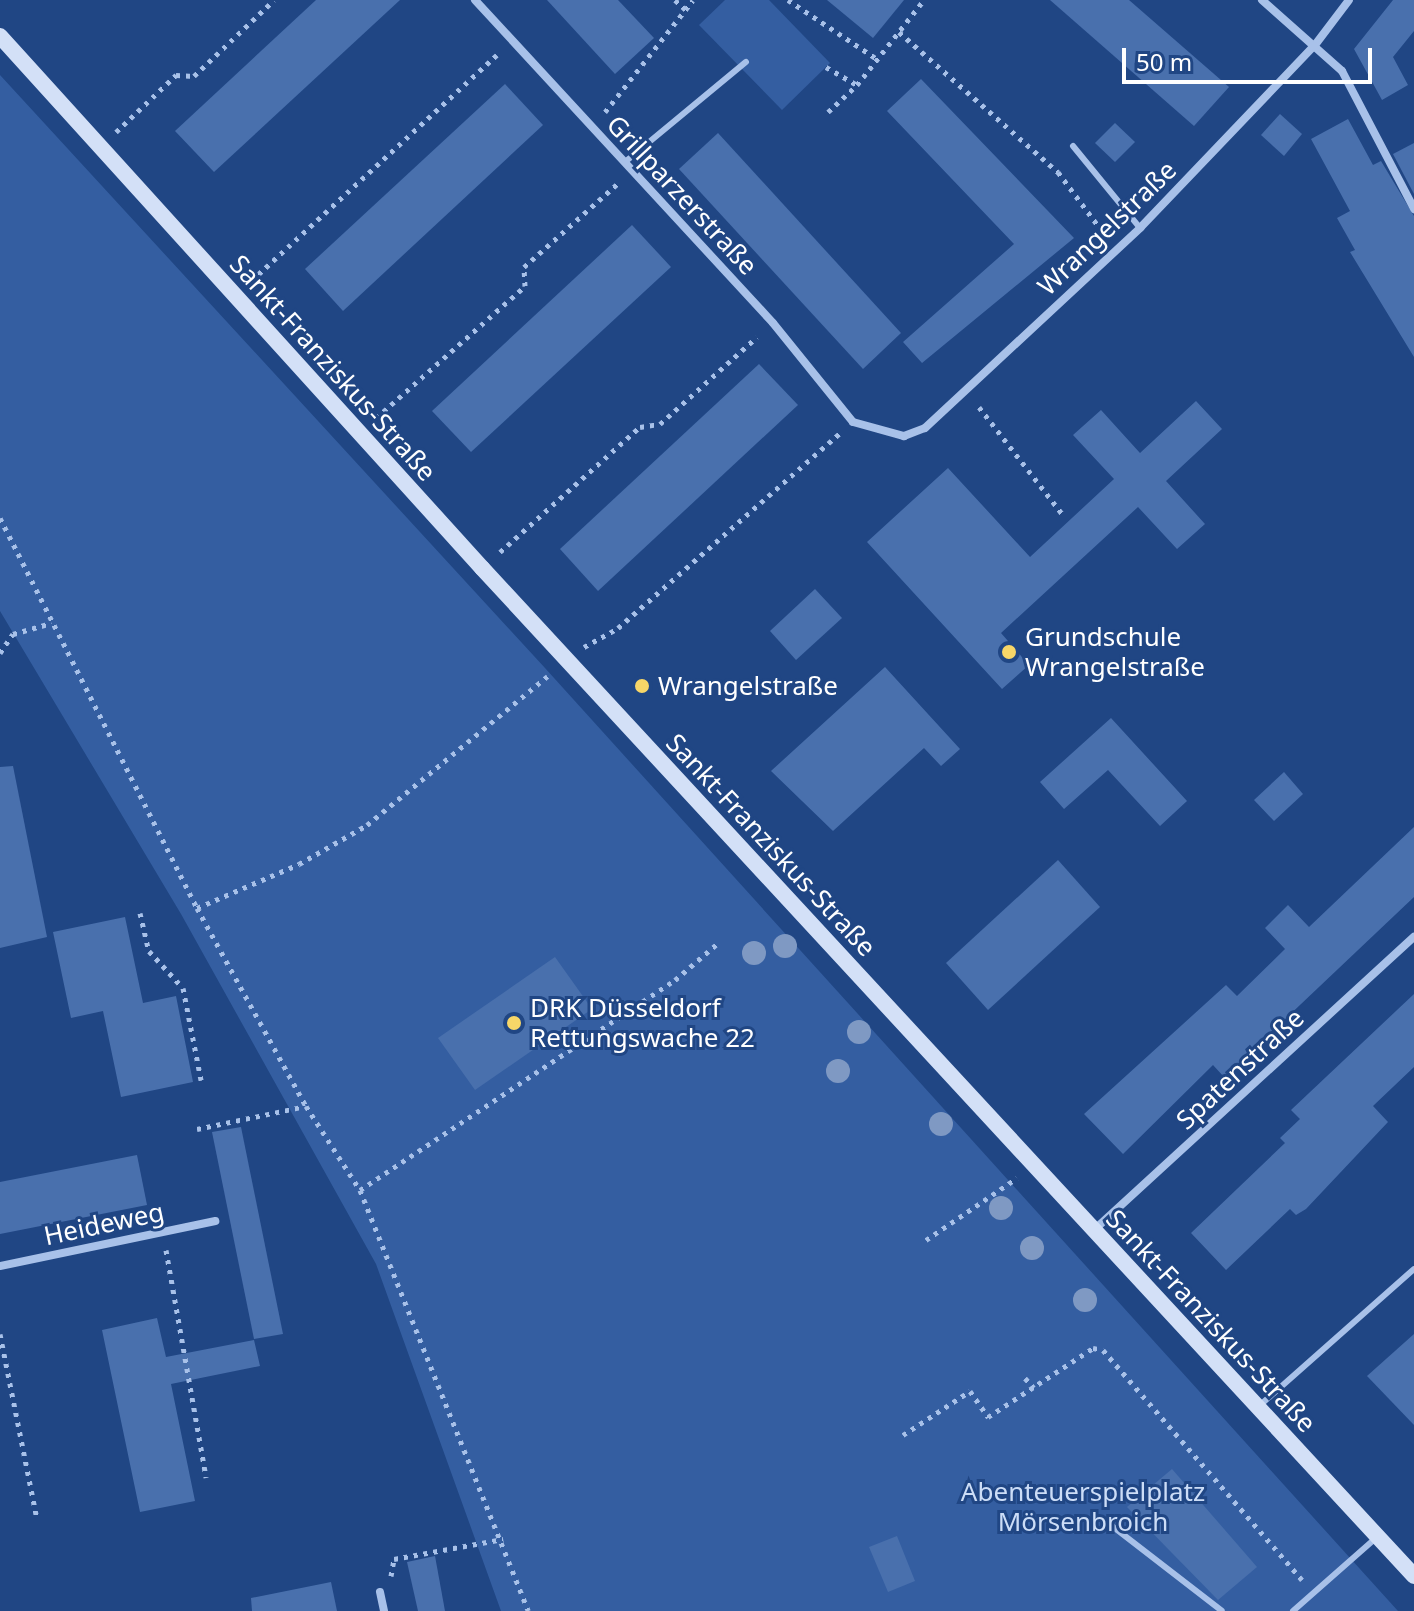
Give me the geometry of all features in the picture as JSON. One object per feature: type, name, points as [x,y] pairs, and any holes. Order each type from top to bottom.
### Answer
[{"type":"main road","name":"Sankt-Franziskus-Straße","points":[[0,36],[482,568],[570,659],[1414,1576]]},
{"type":"street","name":"Grillparzerstraße","points":[[475,0],[773,323],[853,422]]},
{"type":"street","points":[[1262,0],[1342,71],[1414,209]]},
{"type":"street","name":"Wrangelstraße","points":[[853,422],[904,436],[925,428],[1140,228],[1315,45],[1349,0]]},
{"type":"street","name":"Spatenstraße","points":[[1094,1230],[1414,937]]},
{"type":"street","name":"Heideweg","points":[[0,1266],[215,1221]]},
{"type":"street","points":[[380,1592],[384,1611]]},
{"type":"lane","points":[[625,162],[746,62]]},
{"type":"lane","points":[[1073,146],[1140,228]]},
{"type":"lane","points":[[1258,1407],[1414,1269]]},
{"type":"lane","points":[[1103,1519],[1222,1611]]},
{"type":"lane","points":[[1293,1611],[1377,1536]]},
{"type":"path","points":[[100,147],[176,75],[194,76],[274,0]]},
{"type":"path","points":[[675,0],[686,10]]},
{"type":"path","points":[[591,125],[693,0]]},
{"type":"path","points":[[788,0],[877,59]]},
{"type":"path","points":[[828,112],[857,85],[924,0]]},
{"type":"path","points":[[899,32],[1058,172],[1116,250]]},
{"type":"path","points":[[235,296],[513,41]]},
{"type":"path","points":[[826,67],[857,85]]},
{"type":"path","points":[[359,432],[525,286],[524,267],[632,170]]},
{"type":"path","points":[[482,568],[640,427],[660,424],[773,323]]},
{"type":"path","points":[[966,390],[1064,516]]},
{"type":"path","points":[[197,908],[299,864],[367,825],[570,659],[618,628],[853,422]]},
{"type":"path","points":[[0,518],[197,908],[306,1106],[360,1190],[503,1539],[528,1611]]},
{"type":"path","points":[[0,653],[13,634],[51,623]]},
{"type":"path","points":[[140,913],[149,951],[183,988],[201,1080]]},
{"type":"path","points":[[360,1190],[675,980],[717,944]]},
{"type":"path","points":[[197,1129],[306,1106]]},
{"type":"path","points":[[926,1240],[1034,1166]]},
{"type":"path","points":[[163,1233],[206,1478]]},
{"type":"path","points":[[0,1334],[37,1519]]},
{"type":"path","points":[[903,1435],[970,1391],[988,1417],[1093,1348],[1103,1350],[1312,1592]]},
{"type":"path","points":[[1025,1378],[1034,1388]]},
{"type":"path","points":[[380,1592],[394,1559],[503,1539]]},
{"type":"green space","points":[[725,0],[769,0],[830,63],[782,110],[699,25]]},
{"type":"green space","name":"Abenteuerspielplatz Mörsenbroich","points":[[0,75],[545,668],[1398,1611],[501,1611],[376,1264],[181,914],[0,611]]},
{"type":"building","points":[[316,0],[400,0],[214,172],[175,131]]},
{"type":"building","points":[[547,0],[618,0],[654,38],[615,74]]},
{"type":"building","points":[[827,0],[904,0],[873,38]]},
{"type":"building","points":[[1050,0],[1129,0],[1229,87],[1194,126]]},
{"type":"building","points":[[1393,0],[1414,0],[1414,31],[1393,57],[1408,85],[1382,100],[1354,49]]},
{"type":"building","points":[[921,79],[1074,238],[922,363],[903,342],[1014,244],[887,111]]},
{"type":"building","points":[[505,84],[543,125],[343,311],[305,269]]},
{"type":"building","points":[[1280,114],[1302,134],[1284,156],[1261,135]]},
{"type":"building","points":[[1348,119],[1373,165],[1381,161],[1414,216],[1414,357],[1350,252],[1355,250],[1337,218],[1350,211],[1311,139]]},
{"type":"building","points":[[1115,123],[1135,142],[1115,162],[1095,143]]},
{"type":"building","points":[[718,133],[901,333],[863,369],[679,169]]},
{"type":"building","points":[[1414,143],[1414,194],[1393,154]]},
{"type":"building","points":[[632,225],[671,267],[471,452],[432,411]]},
{"type":"building","points":[[759,364],[798,405],[598,591],[560,549]]},
{"type":"building","points":[[1196,401],[1222,429],[1166,481],[1205,524],[1177,549],[1138,507],[1001,633],[1029,665],[1002,689],[867,542],[948,468],[1030,557],[1114,479],[1073,435],[1101,410],[1140,453]]},
{"type":"building","points":[[815,589],[842,618],[796,660],[770,631]]},
{"type":"building","points":[[885,667],[960,749],[941,766],[924,748],[833,831],[771,771]]},
{"type":"building","points":[[1111,718],[1187,801],[1160,826],[1108,770],[1064,809],[1040,782]]},
{"type":"building","points":[[13,766],[47,937],[0,948],[0,767]]},
{"type":"building","points":[[1284,772],[1303,794],[1274,821],[1254,800]]},
{"type":"building","points":[[1414,827],[1414,897],[1224,1077],[1213,1065],[1123,1154],[1084,1114],[1226,985],[1237,996],[1285,949],[1265,928],[1288,905],[1309,927]]},
{"type":"building","points":[[1058,860],[1100,907],[988,1010],[946,963]]},
{"type":"building","points":[[125,917],[143,1003],[176,996],[193,1082],[121,1097],[103,1011],[71,1018],[53,932]]},
{"type":"building","name":"DRK Düsseldorf Rettungswache 22","points":[[555,957],[592,1009],[475,1090],[438,1038]]},
{"type":"building","points":[[1414,994],[1414,1067],[1373,1106],[1388,1122],[1306,1209],[1296,1215],[1290,1209],[1226,1270],[1191,1233],[1285,1143],[1280,1138],[1300,1119],[1291,1110]]},
{"type":"building","points":[[241,1127],[283,1334],[254,1339],[212,1132]]},
{"type":"building","points":[[137,1155],[147,1205],[0,1234],[0,1182]]},
{"type":"building","points":[[157,1318],[166,1357],[254,1340],[260,1366],[171,1384],[195,1501],[140,1512],[102,1330]]},
{"type":"building","points":[[1414,1334],[1414,1425],[1367,1376]]},
{"type":"building","points":[[1172,1469],[1257,1567],[1218,1600],[1127,1507]]},
{"type":"building","points":[[897,1536],[915,1581],[888,1592],[869,1547]]},
{"type":"building","points":[[435,1556],[445,1611],[418,1611],[407,1562]]},
{"type":"building","points":[[331,1582],[337,1611],[252,1611],[251,1598]]},
{"type":"place","name":"Grundschule Wrangelstraße","points":[[1009,652]]},
{"type":"place","name":"Wrangelstraße","points":[[642,686]]},
{"type":"place","name":"DRK Düsseldorf Rettungswache 22","points":[[514,1023]]}]
